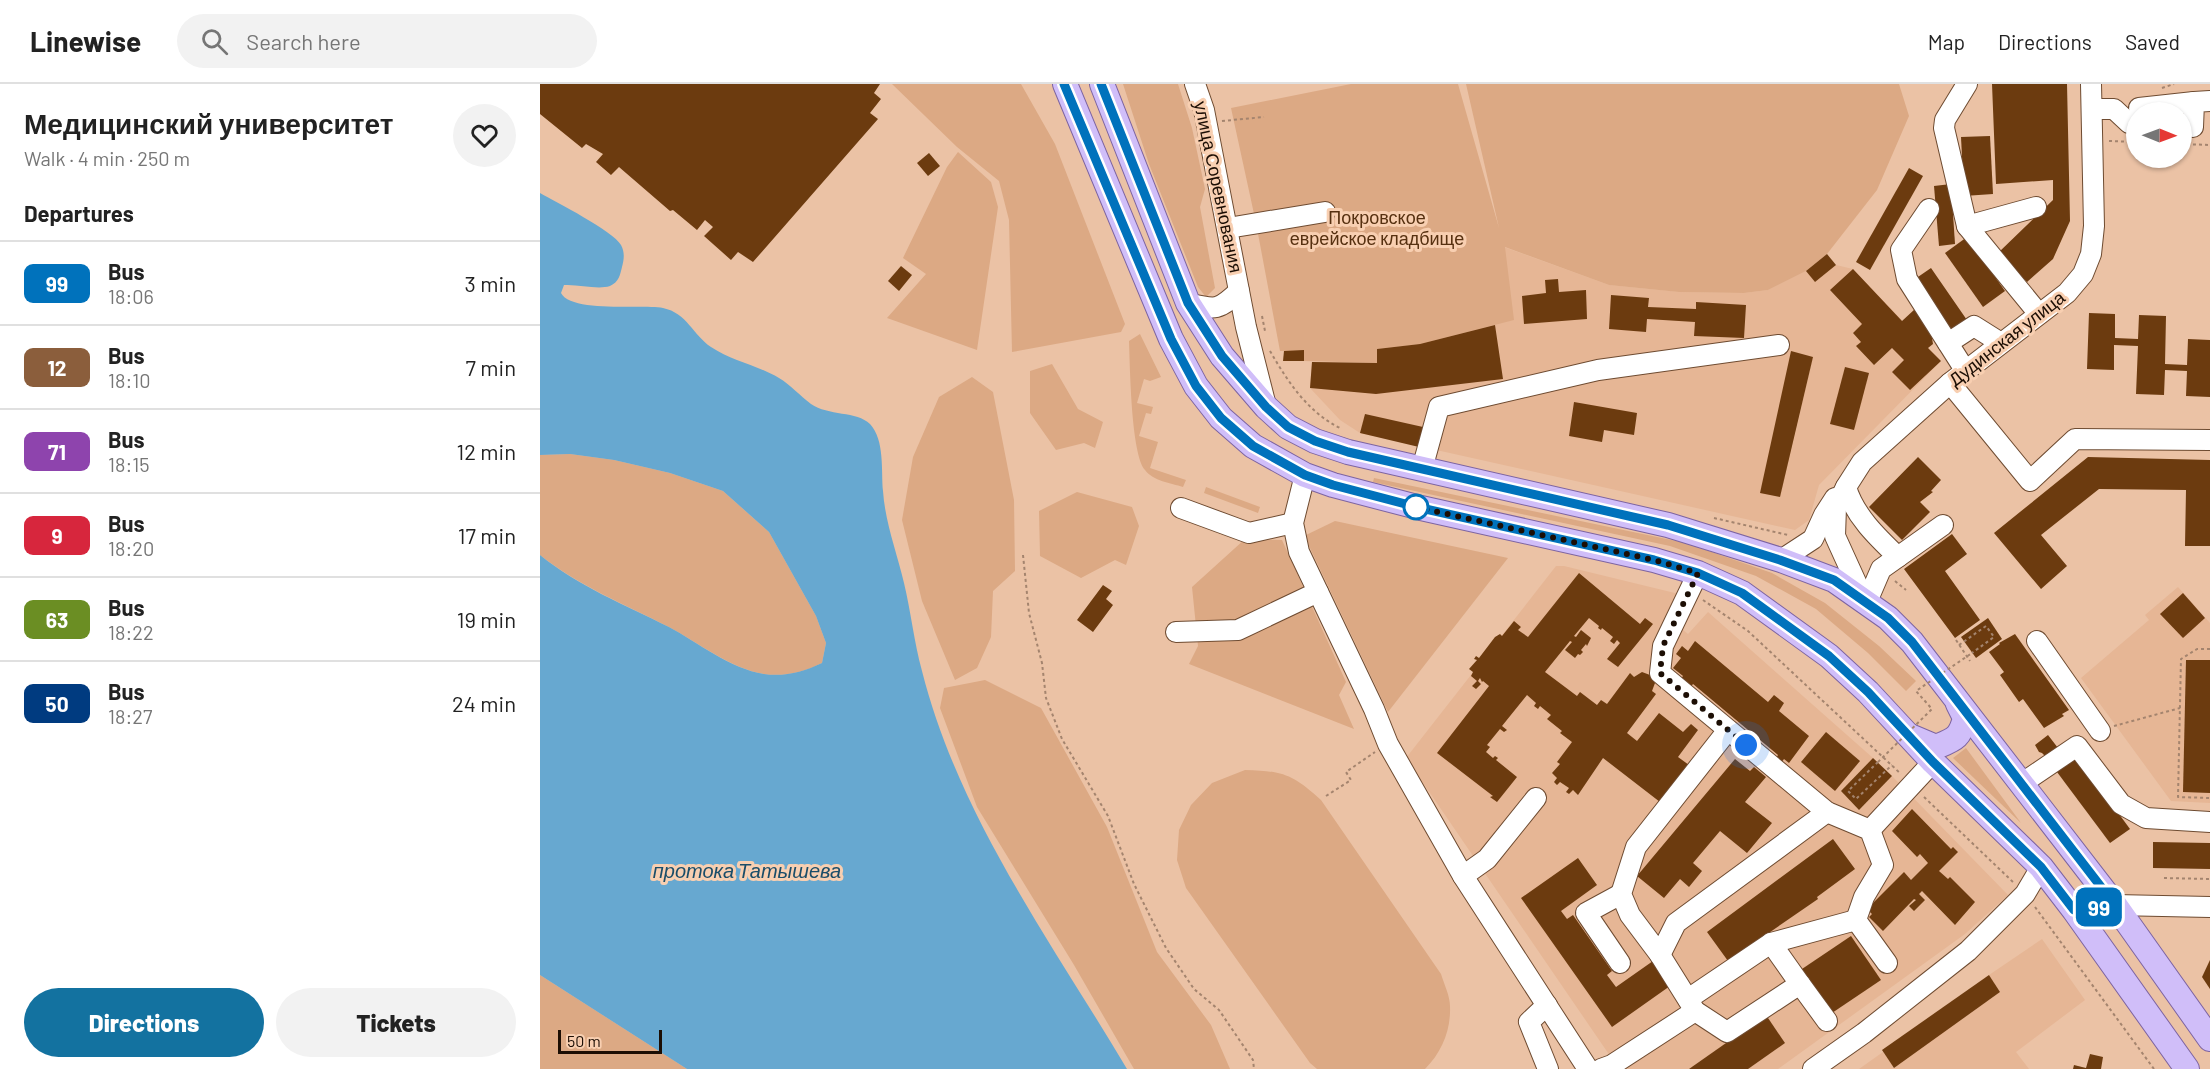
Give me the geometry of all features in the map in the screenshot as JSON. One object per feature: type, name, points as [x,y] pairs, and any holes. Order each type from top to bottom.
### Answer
[{"type":"main road","points":[[1065,84],[1166,328],[1196,386],[1221,418],[1253,446],[1305,475],[1333,485],[1399,503],[1654,560],[1698,573],[1742,593],[1829,656],[1868,692],[1933,762],[2041,867],[2187,1069]]},
{"type":"main road","points":[[1101,84],[1188,303],[1222,356],[1266,407],[1288,427],[1315,441],[1348,452],[1668,525],[1780,560],[1834,580],[1888,618],[1912,642],[2115,905],[2210,1039]]},
{"type":"main road","points":[[1908,735],[1936,747],[1955,739],[1962,731],[1965,718],[1956,700]]},
{"type":"street","name":"улица Соревнования","points":[[1195,84],[1204,110],[1239,291],[1266,407]]},
{"type":"street","points":[[1967,84],[1945,120],[1944,128],[1967,226],[2039,314]]},
{"type":"street","name":"Дудинская улица","points":[[1846,488],[1862,462],[1965,370],[2067,293],[2082,274],[2091,254],[2094,226],[2091,84]]},
{"type":"street","points":[[2195,127],[2202,101]]},
{"type":"street","points":[[2092,109],[2114,109],[2126,120]]},
{"type":"street","points":[[1967,226],[2036,207]]},
{"type":"street","points":[[1929,209],[1901,250],[1907,279],[1965,370]]},
{"type":"street","points":[[1228,228],[1325,212]]},
{"type":"street","name":"улица Соревнования","points":[[1188,303],[1209,308],[1223,306],[1239,291]]},
{"type":"street","points":[[1948,343],[1974,326],[2001,343]]},
{"type":"street","points":[[1422,469],[1439,407],[1598,370],[1779,345]]},
{"type":"street","points":[[1950,383],[2030,481],[2075,439],[2210,440]]},
{"type":"street","points":[[1305,475],[1293,523],[1299,552],[1374,709],[1388,744],[1463,876],[1588,1069]]},
{"type":"street","points":[[1846,488],[1849,498],[1871,531],[1898,557]]},
{"type":"street","points":[[1780,560],[1813,539],[1830,502],[1846,488]]},
{"type":"street","points":[[1846,488],[1836,507],[1835,536],[1866,604]]},
{"type":"street","points":[[1181,508],[1249,532],[1293,523]]},
{"type":"street","points":[[1866,604],[1881,569],[1943,525]]},
{"type":"street","points":[[1698,573],[1663,646],[1660,673],[1827,812],[1870,830],[1882,865],[1864,897],[1856,920]]},
{"type":"street","points":[[1176,632],[1238,630],[1318,592]]},
{"type":"street","points":[[2037,641],[2100,731]]},
{"type":"street","points":[[1728,730],[1636,847],[1621,894],[1630,915],[1660,955],[1691,1005],[1727,1032],[1800,984]]},
{"type":"street","points":[[2021,784],[2078,746],[2121,804],[2146,818],[2210,822]]},
{"type":"street","points":[[1870,830],[1933,762]]},
{"type":"street","points":[[1463,876],[1487,859],[1536,798]]},
{"type":"street","points":[[1660,955],[1676,923],[1827,812]]},
{"type":"street","points":[[1813,1069],[1864,1033],[1968,951],[2025,894],[2041,867]]},
{"type":"street","points":[[1620,963],[1586,913],[1621,894]]},
{"type":"street","points":[[2074,910],[2115,905],[2210,907]]},
{"type":"street","points":[[1601,1069],[1612,1065],[1771,943],[1856,920]]},
{"type":"street","points":[[1856,920],[1887,963]]},
{"type":"street","points":[[1771,943],[1827,1021]]},
{"type":"street","points":[[1547,1005],[1529,1022],[1548,1069]]},
{"type":"path","points":[[1221,121],[1264,117]]},
{"type":"path","points":[[2102,141],[2126,142]]},
{"type":"path","points":[[2192,144],[2210,145]]},
{"type":"path","points":[[1270,350],[1295,391],[1326,421],[1343,429]]},
{"type":"path","points":[[1711,518],[1791,536]]},
{"type":"path","points":[[1023,555],[1029,614],[1042,663],[1046,698],[1062,739],[1108,816],[1134,884],[1166,948],[1194,989],[1219,1010],[1253,1060],[1254,1069]]},
{"type":"path","points":[[1881,569],[1906,590]]},
{"type":"path","points":[[1685,597],[1705,601],[1748,631],[1892,765],[2025,894],[2154,1069]]},
{"type":"path","points":[[1892,765],[1856,799],[1848,791],[1932,710],[1916,691],[1994,637],[1986,626],[1959,645]]},
{"type":"path","points":[[1956,640],[1970,661]]},
{"type":"path","points":[[2210,648],[2197,649],[2181,659],[2178,797],[2210,798]]},
{"type":"path","points":[[2100,731],[2180,708]]},
{"type":"path","points":[[1326,796],[1351,780],[1346,772],[1388,744]]},
{"type":"path","points":[[2164,878],[2210,879]]},
{"type":"shaded area","points":[[1504,247],[1609,285],[1680,292],[1744,293],[1768,290],[1806,271],[1836,265],[1853,269],[1941,361],[1819,485],[1809,520],[1795,530],[1360,433],[1340,420],[1310,388],[1312,362],[1377,363],[1377,349]]},
{"type":"shaded area","points":[[1556,566],[1679,594],[1669,618],[1688,634],[1708,612],[1873,758],[1841,791],[1859,810],[1892,776],[2008,895],[1965,934],[1778,1069],[1619,1069],[1406,758]]},
{"type":"shaded area","points":[[2178,587],[2210,623],[2210,803],[2171,801],[2081,678],[2149,620],[2145,615]]},
{"type":"shaded area","points":[[2042,939],[2085,1000],[2016,1052],[2029,1069],[1859,1069],[1883,1052],[1894,1067],[2000,992],[1989,975]]},
{"type":"green space","points":[[892,84],[1021,84],[1055,144],[1125,324],[1121,332],[1012,352],[1009,220],[999,181],[957,147]]},
{"type":"green space","points":[[1123,84],[1178,84],[1192,128],[1205,189],[1200,207],[1215,288],[1206,297],[1198,287],[1149,164]]},
{"type":"green space","name":"Покровское еврейское кладбище","points":[[1351,84],[1458,84],[1499,228],[1466,84],[1899,84],[1909,116],[1877,190],[1827,254],[1806,271],[1768,290],[1744,293],[1679,292],[1609,285],[1505,247],[1514,320],[1420,344],[1377,349],[1377,363],[1304,361],[1304,351],[1280,351],[1231,108]]},
{"type":"green space","points":[[958,152],[991,182],[998,207],[977,350],[887,318],[926,274],[903,258],[947,167]]},
{"type":"green space","points":[[1140,334],[1161,377],[1150,381],[1144,379],[1137,403],[1153,407],[1151,414],[1146,413],[1139,436],[1158,442],[1150,468],[1186,480],[1183,487],[1148,474],[1140,461],[1132,409],[1129,341]]},
{"type":"green space","points":[[1052,364],[1078,409],[1103,422],[1095,448],[1084,443],[1056,450],[1030,413],[1030,371]]},
{"type":"green space","points":[[972,377],[993,392],[1014,500],[1015,571],[993,591],[991,637],[977,668],[955,680],[922,601],[902,520],[913,457],[939,397]]},
{"type":"green space","points":[[570,454],[614,460],[670,473],[723,491],[769,532],[816,616],[826,643],[822,663],[801,671],[779,675],[764,674],[740,667],[669,627],[587,586],[540,555],[540,455]]},
{"type":"green space","points":[[1374,478],[1686,543],[1772,573],[1825,603],[1879,646],[1916,681],[1906,691],[1868,653],[1816,609],[1756,576],[1670,546],[1373,482]]},
{"type":"green space","points":[[1206,487],[1260,507],[1258,513],[1204,493]]},
{"type":"green space","points":[[1077,492],[1132,507],[1139,526],[1126,565],[1115,560],[1081,578],[1040,556],[1039,511]]},
{"type":"green space","points":[[1335,521],[1508,558],[1388,712],[1309,546],[1306,535]]},
{"type":"green space","points":[[1245,539],[1282,540],[1346,682],[1339,695],[1354,729],[1189,664],[1198,646],[1192,587]]},
{"type":"green space","points":[[985,680],[1041,708],[1107,827],[1157,952],[1211,1025],[1230,1069],[1134,1069],[1074,965],[977,807],[940,708],[944,688]]},
{"type":"green space","points":[[1966,748],[2021,823],[1953,758]]},
{"type":"green space","points":[[1245,770],[1269,771],[1294,779],[1321,800],[1441,974],[1450,1002],[1449,1024],[1441,1048],[1425,1069],[1317,1069],[1310,1063],[1186,888],[1177,860],[1179,830],[1191,805],[1212,783]]},
{"type":"green space","points":[[540,975],[687,1069],[540,1069]]},
{"type":"water","name":"протока Татышева","points":[[540,193],[607,232],[616,239],[623,250],[623,264],[615,282],[610,286],[599,287],[564,285],[561,293],[567,299],[592,305],[653,307],[671,311],[684,319],[705,342],[719,352],[779,378],[818,408],[858,417],[870,424],[875,431],[880,447],[886,514],[904,583],[919,660],[938,725],[959,777],[1010,877],[1127,1069],[687,1069],[540,975],[540,555],[586,586],[669,627],[727,661],[752,671],[779,675],[808,669],[822,663],[826,643],[816,616],[769,532],[723,491],[670,473],[614,460],[570,454],[540,455]]},
{"type":"building","points":[[540,84],[880,84],[874,93],[881,99],[870,113],[878,119],[753,262],[738,252],[731,260],[704,236],[713,227],[705,220],[697,230],[673,210],[670,211],[619,167],[611,175],[596,162],[603,154],[586,144],[582,148],[540,114]]},
{"type":"building","points":[[1992,84],[2067,84],[2070,221],[2053,259],[2027,282],[1998,253],[2053,200],[2053,180],[1996,184]]},
{"type":"building","points":[[1990,136],[1993,194],[1964,196],[1961,137]]},
{"type":"building","points":[[929,153],[940,166],[928,176],[917,163]]},
{"type":"building","points":[[1909,168],[1923,176],[1870,270],[1856,262]]},
{"type":"building","points":[[1951,184],[1955,244],[1939,246],[1934,186]]},
{"type":"building","points":[[1967,237],[2005,291],[1983,307],[1945,253]]},
{"type":"building","points":[[1827,254],[1836,265],[1815,282],[1806,271]]},
{"type":"building","points":[[901,266],[912,275],[899,291],[888,281]]},
{"type":"building","points":[[1931,268],[1969,323],[1954,333],[1946,321],[1931,332],[1933,344],[1928,348],[1941,361],[1910,390],[1892,372],[1904,360],[1892,348],[1874,365],[1856,346],[1861,342],[1853,333],[1862,324],[1830,290],[1853,269],[1902,321],[1915,309],[1915,279]]},
{"type":"building","points":[[1558,279],[1559,292],[1586,290],[1587,319],[1524,324],[1522,296],[1546,293],[1545,280]]},
{"type":"building","points":[[1611,295],[1649,298],[1648,307],[1696,309],[1696,302],[1746,305],[1744,338],[1694,336],[1695,322],[1647,319],[1646,332],[1609,329]]},
{"type":"building","points":[[2089,313],[2115,314],[2115,338],[2138,339],[2139,315],[2166,316],[2165,364],[2187,365],[2188,339],[2210,340],[2210,397],[2186,396],[2187,371],[2165,370],[2164,395],[2136,394],[2138,346],[2114,345],[2114,370],[2087,369]]},
{"type":"building","points":[[1495,325],[1503,379],[1376,394],[1310,388],[1312,362],[1377,363],[1377,349],[1420,344]]},
{"type":"building","points":[[1304,350],[1304,361],[1283,361],[1284,351]]},
{"type":"building","points":[[1791,351],[1813,357],[1780,497],[1760,493]]},
{"type":"building","points":[[1845,367],[1869,373],[1854,430],[1830,424]]},
{"type":"building","points":[[1574,402],[1637,413],[1634,435],[1604,430],[1602,442],[1569,436]]},
{"type":"building","points":[[1365,414],[1423,427],[1419,447],[1360,433]]},
{"type":"building","points":[[1918,457],[1941,480],[1931,491],[1933,492],[1920,502],[1930,512],[1902,540],[1869,507]]},
{"type":"building","points":[[2088,457],[2210,460],[2210,546],[2185,546],[2186,490],[2099,489],[2041,535],[2067,566],[2041,589],[1994,533]]},
{"type":"building","points":[[1952,534],[1967,554],[1945,571],[1980,620],[1955,638],[1904,569]]},
{"type":"building","points":[[1579,573],[1640,624],[1645,618],[1653,624],[1618,667],[1607,659],[1620,643],[1617,640],[1614,644],[1610,641],[1613,637],[1602,628],[1601,630],[1598,628],[1599,626],[1589,618],[1574,636],[1576,637],[1581,630],[1591,638],[1587,646],[1586,644],[1581,650],[1583,652],[1575,658],[1565,650],[1572,642],[1570,641],[1545,672],[1577,696],[1580,692],[1597,705],[1601,700],[1607,704],[1630,673],[1634,677],[1642,672],[1650,675],[1655,683],[1652,691],[1656,694],[1627,733],[1637,741],[1659,713],[1683,732],[1691,724],[1698,730],[1678,757],[1689,765],[1660,802],[1603,758],[1578,795],[1573,790],[1569,794],[1566,792],[1569,788],[1560,782],[1557,785],[1554,782],[1557,778],[1552,773],[1560,764],[1557,762],[1572,742],[1547,719],[1551,715],[1540,706],[1538,709],[1534,706],[1536,703],[1527,695],[1502,726],[1507,730],[1504,732],[1500,729],[1487,745],[1490,747],[1486,752],[1493,758],[1495,756],[1498,758],[1496,760],[1517,777],[1497,802],[1490,797],[1493,796],[1437,753],[1489,686],[1480,678],[1478,681],[1481,684],[1476,689],[1472,686],[1477,681],[1471,676],[1473,672],[1469,669],[1477,660],[1474,659],[1476,656],[1479,658],[1495,637],[1500,634],[1502,636],[1514,621],[1521,627],[1518,630],[1528,637]]},
{"type":"building","points":[[1103,585],[1112,591],[1106,599],[1113,605],[1093,632],[1077,620]]},
{"type":"building","points":[[2183,593],[2205,618],[2183,638],[2160,614]]},
{"type":"building","points":[[1988,618],[2002,639],[1976,658],[1961,637]]},
{"type":"building","points":[[2015,634],[2069,710],[2062,714],[2064,716],[2044,728],[2023,699],[2019,702],[2000,675],[2004,672],[1989,652]]},
{"type":"building","points":[[1695,641],[1768,702],[1774,695],[1784,703],[1779,711],[1809,736],[1789,763],[1784,759],[1781,763],[1776,758],[1778,755],[1693,684],[1689,689],[1679,681],[1683,676],[1673,668],[1681,658],[1676,654],[1682,646],[1688,651]]},
{"type":"building","points":[[2186,660],[2210,660],[2210,793],[2183,792]]},
{"type":"building","points":[[1826,732],[1860,761],[1835,791],[1801,762]]},
{"type":"building","points":[[2048,735],[2058,748],[2046,757],[2035,745]]},
{"type":"building","points":[[2077,757],[2130,829],[2110,843],[2057,772]]},
{"type":"building","points":[[1873,758],[1892,776],[1859,810],[1841,791]]},
{"type":"building","points":[[1735,759],[1750,771],[1754,767],[1766,777],[1745,802],[1772,823],[1747,853],[1720,831],[1693,863],[1702,871],[1689,887],[1680,879],[1664,898],[1637,876]]},
{"type":"building","points":[[1912,809],[1951,849],[1953,847],[1958,852],[1939,871],[1948,879],[1950,877],[1975,902],[1955,925],[1922,891],[1919,894],[1925,900],[1914,911],[1909,906],[1916,900],[1914,899],[1883,931],[1869,917],[1872,914],[1867,909],[1904,872],[1911,880],[1928,863],[1920,854],[1917,857],[1892,831]]},
{"type":"building","points":[[1833,839],[1855,869],[1817,897],[1818,899],[1728,961],[1707,932]]},
{"type":"building","points":[[2153,842],[2210,843],[2210,869],[2153,868]]},
{"type":"building","points":[[1578,858],[1597,885],[1561,911],[1567,919],[1573,915],[1612,971],[1607,975],[1616,987],[1653,961],[1670,986],[1612,1027],[1521,898]]},
{"type":"building","points":[[1851,936],[1881,980],[1829,1015],[1799,971]]},
{"type":"building","points":[[2210,960],[2210,989],[2202,977]]},
{"type":"building","points":[[1989,975],[2000,992],[1894,1068],[1882,1050]]},
{"type":"building","points":[[1766,1015],[1785,1043],[1748,1069],[1689,1069]]},
{"type":"building","points":[[2090,1054],[2103,1057],[2101,1069],[2073,1069],[2074,1065],[2086,1068]]},
{"type":"bus line","name":"99","points":[[1064,84],[1171,339],[1196,386],[1221,418],[1253,446],[1305,475],[1333,485],[1421,508],[1654,560],[1698,573],[1742,593],[1829,656],[1868,692],[1933,762],[2041,867],[2074,910],[2115,905],[1912,642],[1888,618],[1834,580],[1780,560],[1668,525],[1348,452],[1315,441],[1288,427],[1266,407],[1222,356],[1188,303],[1101,84]]},
{"type":"route","points":[[1416,507],[1654,560],[1698,573],[1663,646],[1660,673],[1746,745]]}]
